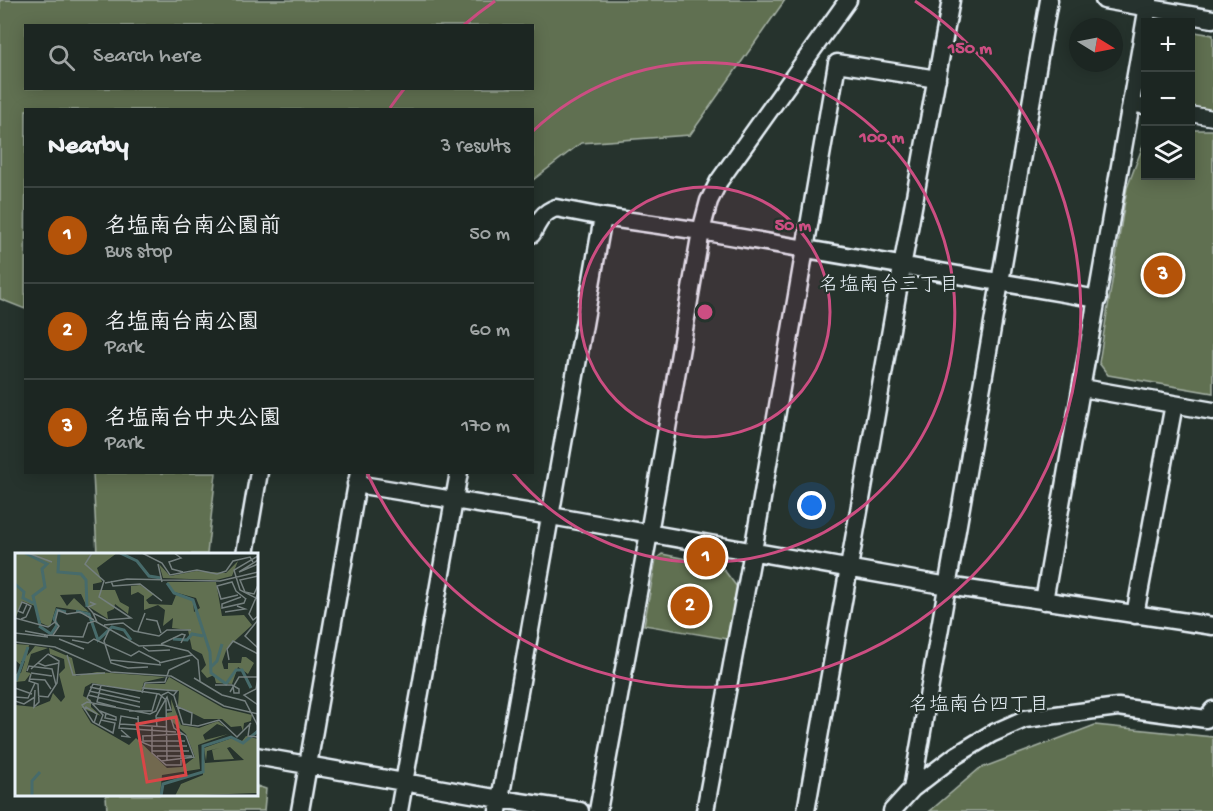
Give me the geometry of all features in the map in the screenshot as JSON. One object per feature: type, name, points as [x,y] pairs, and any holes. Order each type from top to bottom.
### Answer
[{"type":"street","points":[[598,811],[701,231],[709,201],[719,181],[848,0]]},
{"type":"street","points":[[806,811],[951,0]]},
{"type":"street","points":[[912,789],[1049,0]]},
{"type":"street","points":[[1104,0],[1148,4],[1213,19]]},
{"type":"street","points":[[1044,602],[1098,300],[1138,105],[1148,4]]},
{"type":"street","points":[[705,811],[753,551],[837,63],[937,79]]},
{"type":"street","points":[[1195,115],[1213,118]]},
{"type":"street","points":[[534,230],[543,214],[556,208],[1098,300]]},
{"type":"street","points":[[499,805],[603,217]]},
{"type":"street","points":[[1082,388],[1213,411]]},
{"type":"street","points":[[1135,615],[1174,404]]},
{"type":"street","points":[[244,553],[258,474]]},
{"type":"street","points":[[399,811],[459,474]]},
{"type":"street","points":[[300,811],[357,478],[454,501],[1044,602],[1213,626]]},
{"type":"street","points":[[892,811],[912,789],[955,756],[991,734],[1025,719],[1118,707],[1206,719],[1213,711]]},
{"type":"street","points":[[258,756],[404,781],[499,805],[579,811]]},
{"type":"green space","points":[[0,0],[785,0],[690,135],[581,143],[534,179],[534,108],[24,108],[24,309],[0,299]]},
{"type":"green space","points":[[1195,32],[1213,35],[1213,111],[1195,108]]},
{"type":"green space","points":[[1195,130],[1213,130],[1213,393],[1108,375],[1099,363],[1127,188],[1141,151],[1141,180],[1195,180]]},
{"type":"green space","points":[[93,474],[216,474],[207,553],[97,553]]},
{"type":"green space","points":[[662,554],[721,566],[737,587],[727,639],[644,625],[656,559]]},
{"type":"green space","points":[[1095,725],[1213,737],[1213,811],[930,811],[979,769]]},
{"type":"green space","points":[[258,786],[266,789],[264,811],[107,811],[106,796],[258,796]]},
{"type":"place","name":"名塩南台中央公園","points":[[1163,275]]},
{"type":"place","name":"名塩南台南公園前","points":[[706,557]]},
{"type":"place","name":"名塩南台南公園","points":[[690,606]]},
{"type":"district","name":"名塩南台三丁目","points":[[889,286]]},
{"type":"district","name":"名塩南台四丁目","points":[[979,706]]}]
